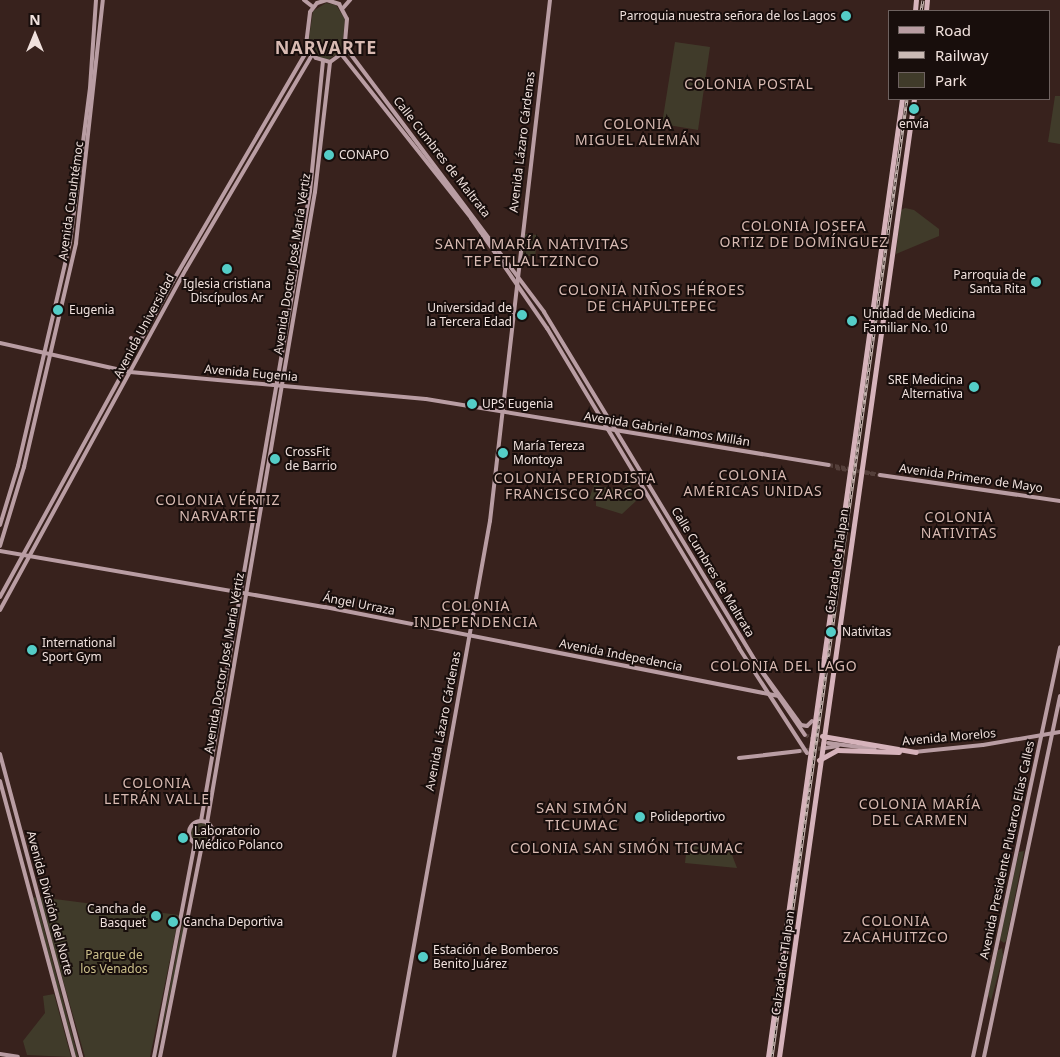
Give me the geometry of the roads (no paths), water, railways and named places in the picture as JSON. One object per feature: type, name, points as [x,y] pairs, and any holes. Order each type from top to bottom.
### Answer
[{"type":"highway","name":"Calzada de Tlalpan","points":[[768,1057],[812,721],[902,100]]},
{"type":"highway","name":"Calzada de Tlalpan","points":[[779,1057],[822,736],[914,100]]},
{"type":"highway","points":[[822,736],[916,752]]},
{"type":"highway","points":[[819,761],[837,750],[899,752]]},
{"type":"main road","name":"Avenida Cuauhtémoc","points":[[0,525],[70,242],[90,88],[96,0]]},
{"type":"main road","name":"Avenida Cuauhtémoc","points":[[0,546],[51,355],[76,243],[103,0]]},
{"type":"main road","points":[[304,0],[313,7]]},
{"type":"main road","points":[[330,0],[339,4],[343,8],[347,19],[346,48],[342,55],[330,62],[323,61],[312,55],[308,49],[313,7],[316,1],[330,0]]},
{"type":"main road","points":[[339,4],[343,0]]},
{"type":"main road","points":[[343,8],[350,0]]},
{"type":"main road","name":"Avenida Lázaro Cárdenas","points":[[394,1057],[490,521],[516,273],[550,0]]},
{"type":"main road","name":"Calle Cumbres de Maltrata","points":[[346,48],[516,273],[616,430],[761,670],[801,725],[807,726],[812,721]]},
{"type":"main road","name":"Avenida Universidad","points":[[0,596],[24,556],[123,370],[308,49]]},
{"type":"main road","name":"Avenida Universidad","points":[[0,610],[31,557],[130,372],[312,55]]},
{"type":"main road","name":"Calle Cumbres de Maltrata","points":[[342,55],[471,218],[515,283],[608,430],[769,696],[808,753]]},
{"type":"main road","name":"Avenida Doctor José María Vértiz","points":[[201,821],[310,191],[323,61]]},
{"type":"main road","name":"Avenida Doctor José María Vértiz","points":[[207,822],[315,192],[330,62]]},
{"type":"main road","points":[[131,338],[134,343],[140,342]]},
{"type":"main road","name":"Avenida Eugenia","points":[[0,343],[130,372],[426,399],[502,412]]},
{"type":"main road","name":"Avenida Gabriel Ramos Millán","points":[[502,412],[829,466]]},
{"type":"main road","name":"Avenida Primero de Mayo","points":[[880,475],[1060,501]]},
{"type":"main road","points":[[0,551],[240,592]]},
{"type":"main road","name":"Ángel Urraza","points":[[240,592],[469,636]]},
{"type":"main road","name":"Avenida Indepedencia","points":[[469,636],[769,696]]},
{"type":"main road","name":"Avenida Presidente Plutarco Elías Calles","points":[[973,1057],[1060,647]]},
{"type":"main road","points":[[761,670],[805,735]]},
{"type":"main road","points":[[769,696],[777,696]]},
{"type":"main road","name":"Avenida Presidente Plutarco Elías Calles","points":[[984,1057],[1060,696]]},
{"type":"main road","name":"Avenida Morelos","points":[[828,743],[899,752],[916,752],[1060,732]]},
{"type":"main road","points":[[825,748],[841,745]]},
{"type":"main road","points":[[740,758],[800,751]]},
{"type":"main road","name":"Avenida División del Norte","points":[[0,754],[81,1057]]},
{"type":"main road","name":"Avenida División del Norte","points":[[0,781],[74,1057]]},
{"type":"main road","points":[[154,1057],[195,843],[190,830],[201,821],[207,822],[213,835],[202,845],[160,1057]]},
{"type":"main road","points":[[195,843],[202,845]]},
{"type":"main road","points":[[0,1054],[18,1057]]},
{"type":"tunnel","points":[[829,465],[874,474]]},
{"type":"tunnel","points":[[836,468],[880,475]]},
{"type":"tunnel","points":[[805,735],[825,743]]},
{"type":"tunnel","points":[[800,751],[825,748]]},
{"type":"railway","points":[[921,10],[923,0]]},
{"type":"railway","points":[[772,1057],[907,100]]},
{"type":"place","name":"Parroquia nuestra señora de los Lagos","points":[[846,16]]},
{"type":"place","name":"envía","points":[[914,109]]},
{"type":"place","name":"CONAPO","points":[[329,155]]},
{"type":"place","name":"Iglesia cristiana Discípulos Ar","points":[[227,269]]},
{"type":"place","name":"Parroquia de Santa Rita","points":[[1036,282]]},
{"type":"place","name":"Eugenia","points":[[58,310]]},
{"type":"place","name":"Universidad de la Tercera Edad","points":[[522,315]]},
{"type":"place","name":"Unidad de Medicina Familiar No. 10","points":[[852,321]]},
{"type":"place","name":"SRE Medicina Alternativa","points":[[974,387]]},
{"type":"place","name":"UPS Eugenia","points":[[472,404]]},
{"type":"place","name":"María Tereza Montoya","points":[[503,453]]},
{"type":"place","name":"CrossFit de Barrio","points":[[275,459]]},
{"type":"place","name":"Nativitas","points":[[831,632]]},
{"type":"place","name":"International Sport Gym","points":[[32,650]]},
{"type":"place","name":"Polideportivo","points":[[640,817]]},
{"type":"place","name":"Laboratorio Médico Polanco","points":[[183,838]]},
{"type":"place","name":"Cancha de Basquet","points":[[156,916]]},
{"type":"place","name":"Cancha Deportiva","points":[[173,922]]},
{"type":"place","name":"Estación de Bomberos Benito Juárez","points":[[423,957]]},
{"type":"district","name":"NARVARTE","points":[[326,47]]},
{"type":"district","name":"COLONIA POSTAL","points":[[749,84]]},
{"type":"district","name":"COLONIA MIGUEL ALEMÁN","points":[[638,132]]},
{"type":"district","name":"COLONIA JOSEFA ORTIZ DE DOMÍNGUEZ","points":[[804,234]]},
{"type":"district","name":"SANTA MARÍA NATIVITAS TEPETLALTZINCO","points":[[532,252]]},
{"type":"district","name":"COLONIA NIÑOS HÉROES DE CHAPULTEPEC","points":[[652,298]]},
{"type":"district","name":"COLONIA AMÉRICAS UNIDAS","points":[[753,484]]},
{"type":"district","name":"COLONIA PERIODISTA FRANCISCO ZARCO","points":[[575,486]]},
{"type":"district","name":"COLONIA VÉRTIZ NARVARTE","points":[[218,508]]},
{"type":"district","name":"COLONIA NATIVITAS","points":[[959,526]]},
{"type":"district","name":"COLONIA INDEPENDENCIA","points":[[476,614]]},
{"type":"district","name":"COLONIA DEL LAGO","points":[[784,666]]},
{"type":"district","name":"COLONIA LETRÁN VALLE","points":[[157,792]]},
{"type":"district","name":"COLONIA MARÍA DEL CARMEN","points":[[920,812]]},
{"type":"district","name":"SAN SIMÓN TICUMAC","points":[[582,816]]},
{"type":"district","name":"COLONIA SAN SIMÓN TICUMAC","points":[[627,848]]},
{"type":"district","name":"COLONIA ZACAHUITZCO","points":[[896,930]]},
{"type":"park label","name":"Parque de los Venados","points":[[114,962]]}]
